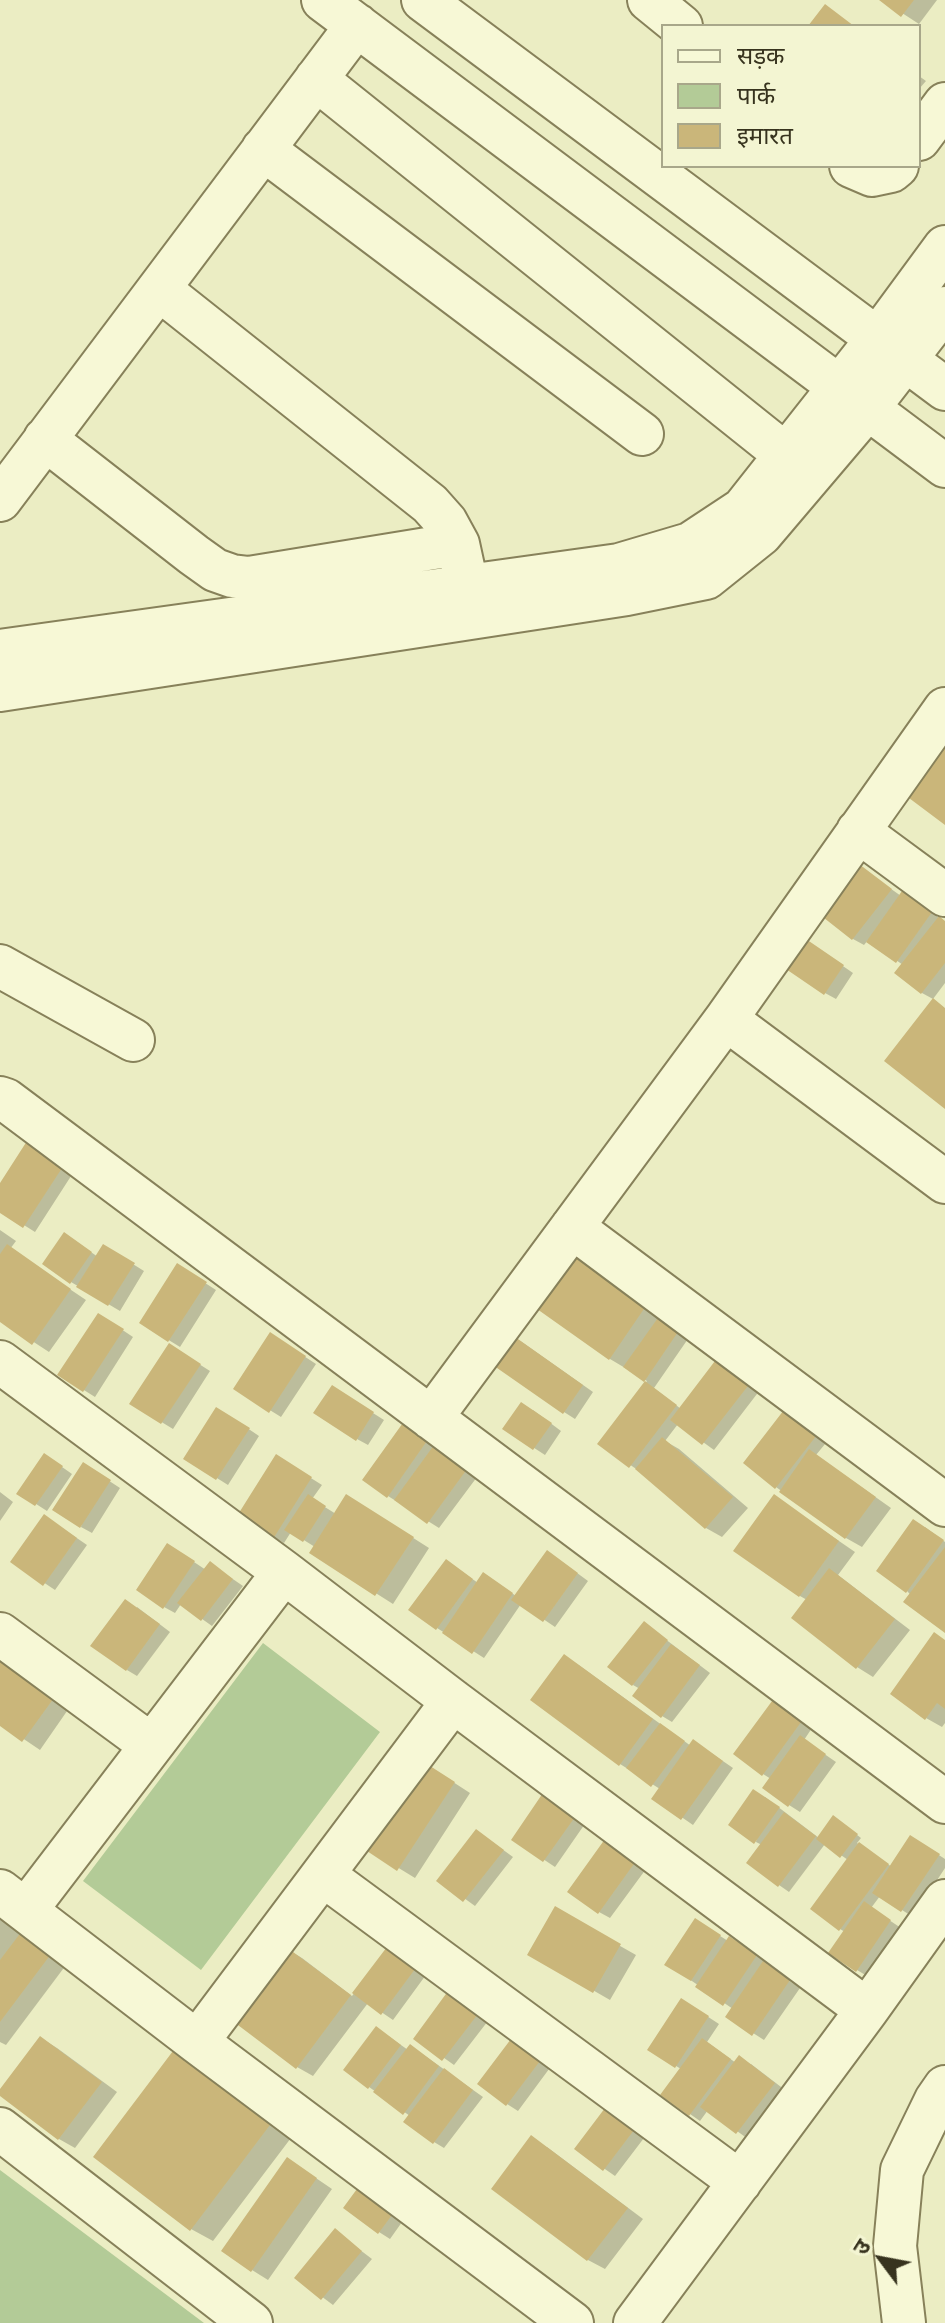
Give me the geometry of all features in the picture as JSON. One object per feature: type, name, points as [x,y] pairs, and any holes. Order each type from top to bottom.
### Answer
[{"type":"street","points":[[323,0],[945,466]]},
{"type":"street","points":[[423,0],[945,389]]},
{"type":"street","points":[[649,0],[679,24]]},
{"type":"street","points":[[0,500],[357,25]]},
{"type":"street","points":[[316,79],[786,455]]},
{"type":"street","points":[[921,136],[945,104]]},
{"type":"street","points":[[263,149],[642,434]]},
{"type":"street","points":[[856,168],[872,175],[895,168]]},
{"type":"street","points":[[0,690],[627,594],[706,578],[761,534],[854,397],[892,349],[945,247]]},
{"type":"street","points":[[159,289],[430,504],[446,522],[458,544],[468,586]]},
{"type":"street","points":[[892,349],[945,308]]},
{"type":"street","points":[[0,651],[619,565],[690,544],[743,509],[786,455],[854,397]]},
{"type":"street","points":[[45,439],[194,555],[215,570],[232,576],[249,578],[458,544]]},
{"type":"street","points":[[431,1418],[726,1019],[945,709]]},
{"type":"street","points":[[858,831],[945,895]]},
{"type":"street","points":[[0,966],[133,1040]]},
{"type":"street","points":[[726,1019],[945,1182]]},
{"type":"street","points":[[0,1098],[19,1109],[945,1802]]},
{"type":"street","points":[[572,1227],[945,1505]]},
{"type":"street","points":[[0,1362],[867,2010]]},
{"type":"street","points":[[284,1572],[151,1745],[13,1901],[572,2323]]},
{"type":"street","points":[[0,1634],[151,1745]]},
{"type":"street","points":[[197,2042],[453,1701]]},
{"type":"street","points":[[323,1875],[740,2182]]},
{"type":"street","points":[[635,2323],[945,1901]]},
{"type":"street","points":[[904,2323],[895,2246],[902,2170],[945,2087]]},
{"type":"street","points":[[0,2129],[251,2323]]},
{"type":"green space","points":[[263,1643],[380,1732],[201,1970],[83,1881]]},
{"type":"green space","points":[[0,2170],[204,2323],[0,2323]]},
{"type":"building","points":[[879,0],[914,0],[901,17]]},
{"type":"building","points":[[825,4],[851,24],[810,24]]},
{"type":"building","points":[[945,743],[945,825],[905,795]]},
{"type":"building","points":[[859,864],[892,889],[852,940],[819,914]]},
{"type":"building","points":[[902,891],[932,912],[896,963],[866,942]]},
{"type":"building","points":[[939,916],[945,921],[945,963],[921,994],[894,973]]},
{"type":"building","points":[[803,937],[844,965],[824,995],[783,967]]},
{"type":"building","points":[[933,998],[945,1008],[945,1109],[884,1061]]},
{"type":"building","points":[[27,1141],[64,1165],[23,1228],[0,1213],[0,1183]]},
{"type":"building","points":[[64,1232],[92,1252],[70,1284],[42,1264]]},
{"type":"building","points":[[7,1244],[71,1289],[32,1345],[0,1322],[0,1254]]},
{"type":"building","points":[[103,1244],[135,1263],[108,1306],[76,1287]]},
{"type":"building","points":[[569,1248],[648,1303],[609,1360],[530,1304]]},
{"type":"building","points":[[177,1263],[207,1282],[168,1342],[139,1323]]},
{"type":"building","points":[[98,1313],[124,1329],[83,1392],[57,1375]]},
{"type":"building","points":[[660,1315],[680,1329],[644,1382],[623,1367]]},
{"type":"building","points":[[270,1332],[306,1356],[269,1413],[233,1389]]},
{"type":"building","points":[[508,1332],[583,1385],[563,1414],[487,1361]]},
{"type":"building","points":[[169,1343],[201,1364],[161,1424],[129,1404]]},
{"type":"building","points":[[718,1357],[751,1382],[702,1445],[670,1420]]},
{"type":"building","points":[[645,1381],[677,1405],[629,1468],[597,1444]]},
{"type":"building","points":[[332,1385],[374,1412],[356,1441],[313,1413]]},
{"type":"building","points":[[521,1402],[552,1423],[533,1450],[502,1429]]},
{"type":"building","points":[[787,1406],[820,1431],[775,1489],[743,1463]]},
{"type":"building","points":[[216,1407],[250,1428],[216,1480],[183,1459]]},
{"type":"building","points":[[405,1420],[429,1438],[387,1498],[362,1480]]},
{"type":"building","points":[[662,1437],[733,1497],[705,1529],[635,1469]]},
{"type":"building","points":[[437,1441],[470,1465],[427,1524],[394,1500]]},
{"type":"building","points":[[809,1449],[876,1497],[845,1539],[779,1492]]},
{"type":"building","points":[[44,1453],[63,1466],[35,1506],[16,1494]]},
{"type":"building","points":[[276,1454],[312,1477],[273,1539],[237,1516]]},
{"type":"building","points":[[83,1462],[111,1480],[80,1528],[52,1510]]},
{"type":"building","points":[[308,1494],[326,1506],[303,1542],[284,1530]]},
{"type":"building","points":[[346,1494],[414,1537],[375,1596],[309,1553]]},
{"type":"building","points":[[774,1494],[839,1541],[799,1597],[733,1551]]},
{"type":"building","points":[[44,1514],[77,1538],[43,1586],[10,1562]]},
{"type":"building","points":[[913,1519],[944,1540],[906,1593],[876,1571]]},
{"type":"building","points":[[167,1543],[195,1561],[163,1609],[136,1590]]},
{"type":"building","points":[[945,1547],[945,1633],[903,1602]]},
{"type":"building","points":[[547,1550],[578,1573],[543,1622],[511,1600]]},
{"type":"building","points":[[446,1559],[473,1579],[436,1630],[408,1610]]},
{"type":"building","points":[[210,1561],[233,1579],[201,1621],[177,1603]]},
{"type":"building","points":[[829,1568],[895,1619],[856,1669],[791,1618]]},
{"type":"building","points":[[483,1572],[513,1593],[472,1654],[442,1633]]},
{"type":"building","points":[[125,1599],[160,1624],[126,1671],[90,1646]]},
{"type":"building","points":[[644,1621],[668,1640],[632,1686],[607,1667]]},
{"type":"building","points":[[934,1632],[945,1640],[945,1709],[937,1703],[925,1720],[890,1694]]},
{"type":"building","points":[[671,1644],[700,1665],[661,1718],[632,1696]]},
{"type":"building","points":[[0,1648],[59,1691],[22,1742],[0,1726]]},
{"type":"building","points":[[564,1654],[653,1719],[619,1766],[530,1700]]},
{"type":"building","points":[[775,1697],[804,1718],[762,1776],[733,1754]]},
{"type":"building","points":[[660,1723],[685,1741],[651,1787],[626,1768]]},
{"type":"building","points":[[800,1735],[826,1754],[788,1807],[762,1788]]},
{"type":"building","points":[[693,1739],[723,1761],[681,1820],[651,1799]]},
{"type":"building","points":[[416,1757],[455,1782],[397,1871],[358,1845]]},
{"type":"building","points":[[547,1787],[580,1810],[543,1862],[511,1840]]},
{"type":"building","points":[[753,1789],[780,1807],[754,1844],[728,1825]]},
{"type":"building","points":[[784,1812],[816,1836],[778,1887],[746,1863]]},
{"type":"building","points":[[833,1815],[858,1834],[840,1858],[816,1839]]},
{"type":"building","points":[[476,1829],[504,1850],[463,1902],[436,1881]]},
{"type":"building","points":[[910,1835],[940,1854],[901,1912],[872,1893]]},
{"type":"building","points":[[605,1839],[636,1861],[598,1914],[567,1892]]},
{"type":"building","points":[[859,1842],[889,1864],[839,1931],[810,1909]]},
{"type":"building","points":[[864,1901],[891,1920],[856,1972],[828,1953]]},
{"type":"building","points":[[555,1906],[621,1944],[593,1993],[527,1955]]},
{"type":"building","points":[[695,1918],[721,1935],[691,1981],[664,1965]]},
{"type":"building","points":[[28,1923],[57,1946],[0,2022],[0,1960]]},
{"type":"building","points":[[729,1936],[757,1955],[723,2006],[695,1987]]},
{"type":"building","points":[[393,1939],[421,1961],[381,2015],[352,1993]]},
{"type":"building","points":[[285,1946],[351,1995],[296,2069],[230,2019]]},
{"type":"building","points":[[763,1961],[790,1980],[752,2036],[725,2017]]},
{"type":"building","points":[[451,1987],[481,2010],[442,2061],[413,2039]]},
{"type":"building","points":[[681,1998],[709,2016],[675,2068],[647,2050]]},
{"type":"building","points":[[376,2026],[401,2045],[368,2089],[343,2070]]},
{"type":"building","points":[[514,2035],[543,2057],[506,2106],[477,2084]]},
{"type":"building","points":[[40,2036],[102,2082],[58,2140],[0,2096],[0,2089]]},
{"type":"building","points":[[702,2038],[731,2059],[689,2116],[660,2095]]},
{"type":"building","points":[[179,2043],[276,2117],[190,2231],[93,2157]]},
{"type":"building","points":[[410,2044],[439,2066],[403,2115],[373,2092]]},
{"type":"building","points":[[739,2055],[775,2083],[736,2134],[700,2107]]},
{"type":"building","points":[[444,2068],[473,2090],[433,2144],[403,2122]]},
{"type":"building","points":[[605,2108],[634,2130],[603,2171],[574,2149]]},
{"type":"building","points":[[531,2135],[628,2208],[587,2261],[491,2189]]},
{"type":"building","points":[[287,2157],[317,2178],[251,2272],[221,2251]]},
{"type":"building","points":[[368,2174],[403,2200],[378,2234],[343,2208]]},
{"type":"building","points":[[335,2228],[362,2251],[321,2300],[294,2278]]}]
